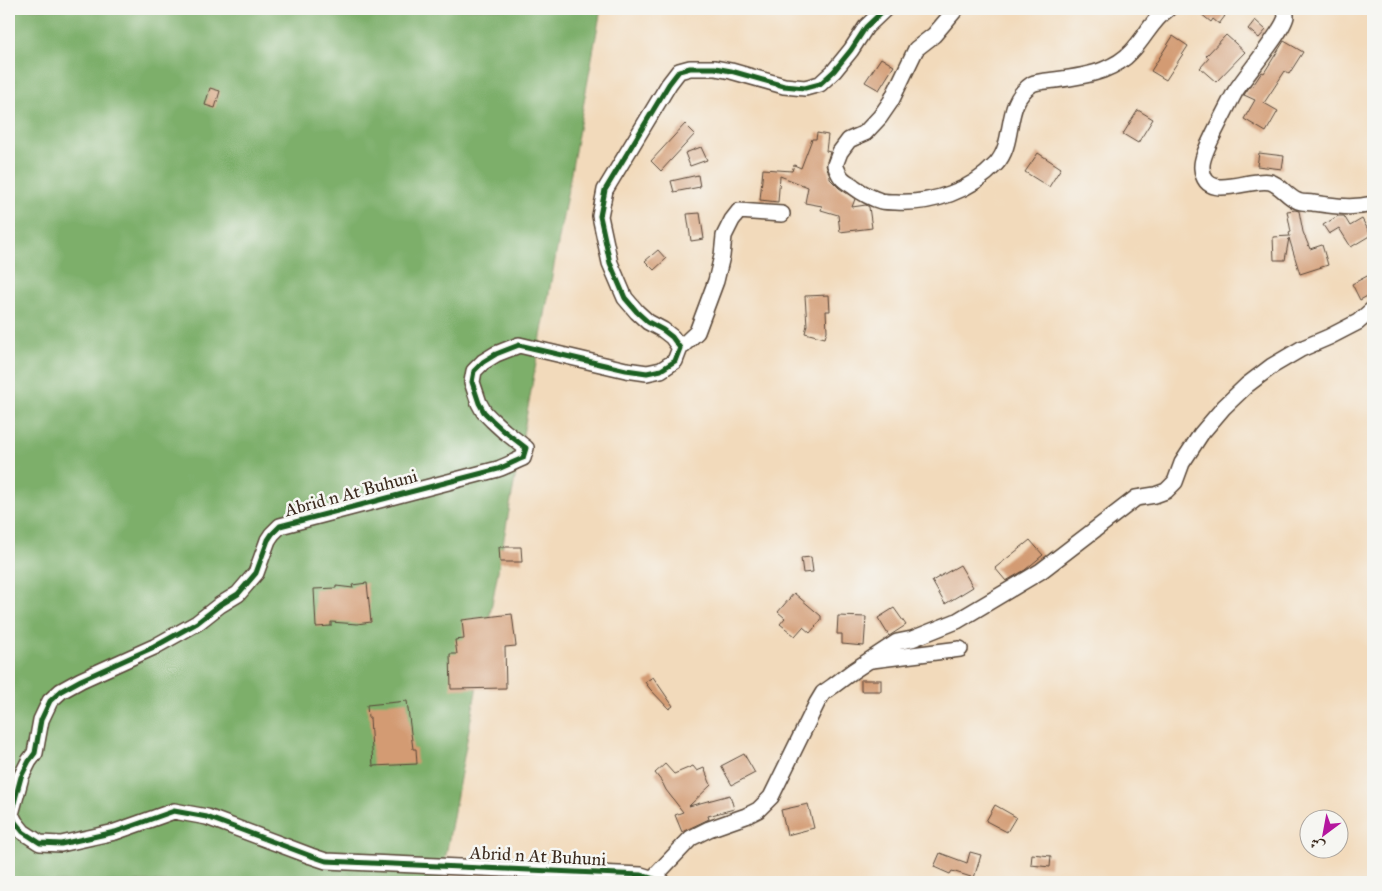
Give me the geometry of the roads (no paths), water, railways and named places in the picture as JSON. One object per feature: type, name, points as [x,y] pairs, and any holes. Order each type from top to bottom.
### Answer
[{"type":"street","points":[[782,214],[739,211],[732,220],[724,236],[722,256],[716,281],[697,332],[680,348],[672,337],[636,312],[622,292],[610,263],[600,216],[604,190],[669,84],[679,71],[690,68],[714,68],[784,86],[805,88],[820,84],[840,64],[866,27],[885,9]]},
{"type":"street","points":[[956,9],[934,35],[916,49],[891,101],[880,117],[864,133],[849,140],[840,152],[836,164],[842,178],[872,198],[883,202],[908,203],[936,198],[969,186],[981,178],[1000,160],[1008,142],[1013,108],[1019,98],[1034,83],[1081,76],[1103,70],[1116,63],[1132,52],[1150,27],[1168,9]]},
{"type":"street","points":[[1285,9],[1286,18],[1235,91],[1206,148],[1201,167],[1206,181],[1215,188],[1269,182],[1299,201],[1325,206],[1351,207],[1373,204]]},
{"type":"street","points":[[658,880],[691,838],[758,810],[771,797],[823,694],[897,642],[912,639],[957,621],[1041,571],[1136,498],[1166,491],[1176,482],[1182,463],[1201,434],[1224,407],[1247,385],[1272,366],[1301,348],[1366,323],[1373,309]]},
{"type":"street","name":"Abrid n At Buhuni","points":[[658,880],[641,874],[326,860],[206,817],[174,811],[93,838],[62,844],[40,843],[23,832],[11,814],[21,777],[35,754],[41,720],[50,701],[61,691],[81,680],[154,647],[197,623],[238,594],[256,573],[268,540],[280,526],[498,469],[524,458],[526,448],[504,432],[484,412],[474,391],[472,382],[474,371],[483,362],[496,354],[519,345],[626,370],[647,373],[661,370],[675,361],[680,348]]},
{"type":"street","points":[[869,660],[960,649]]}]
